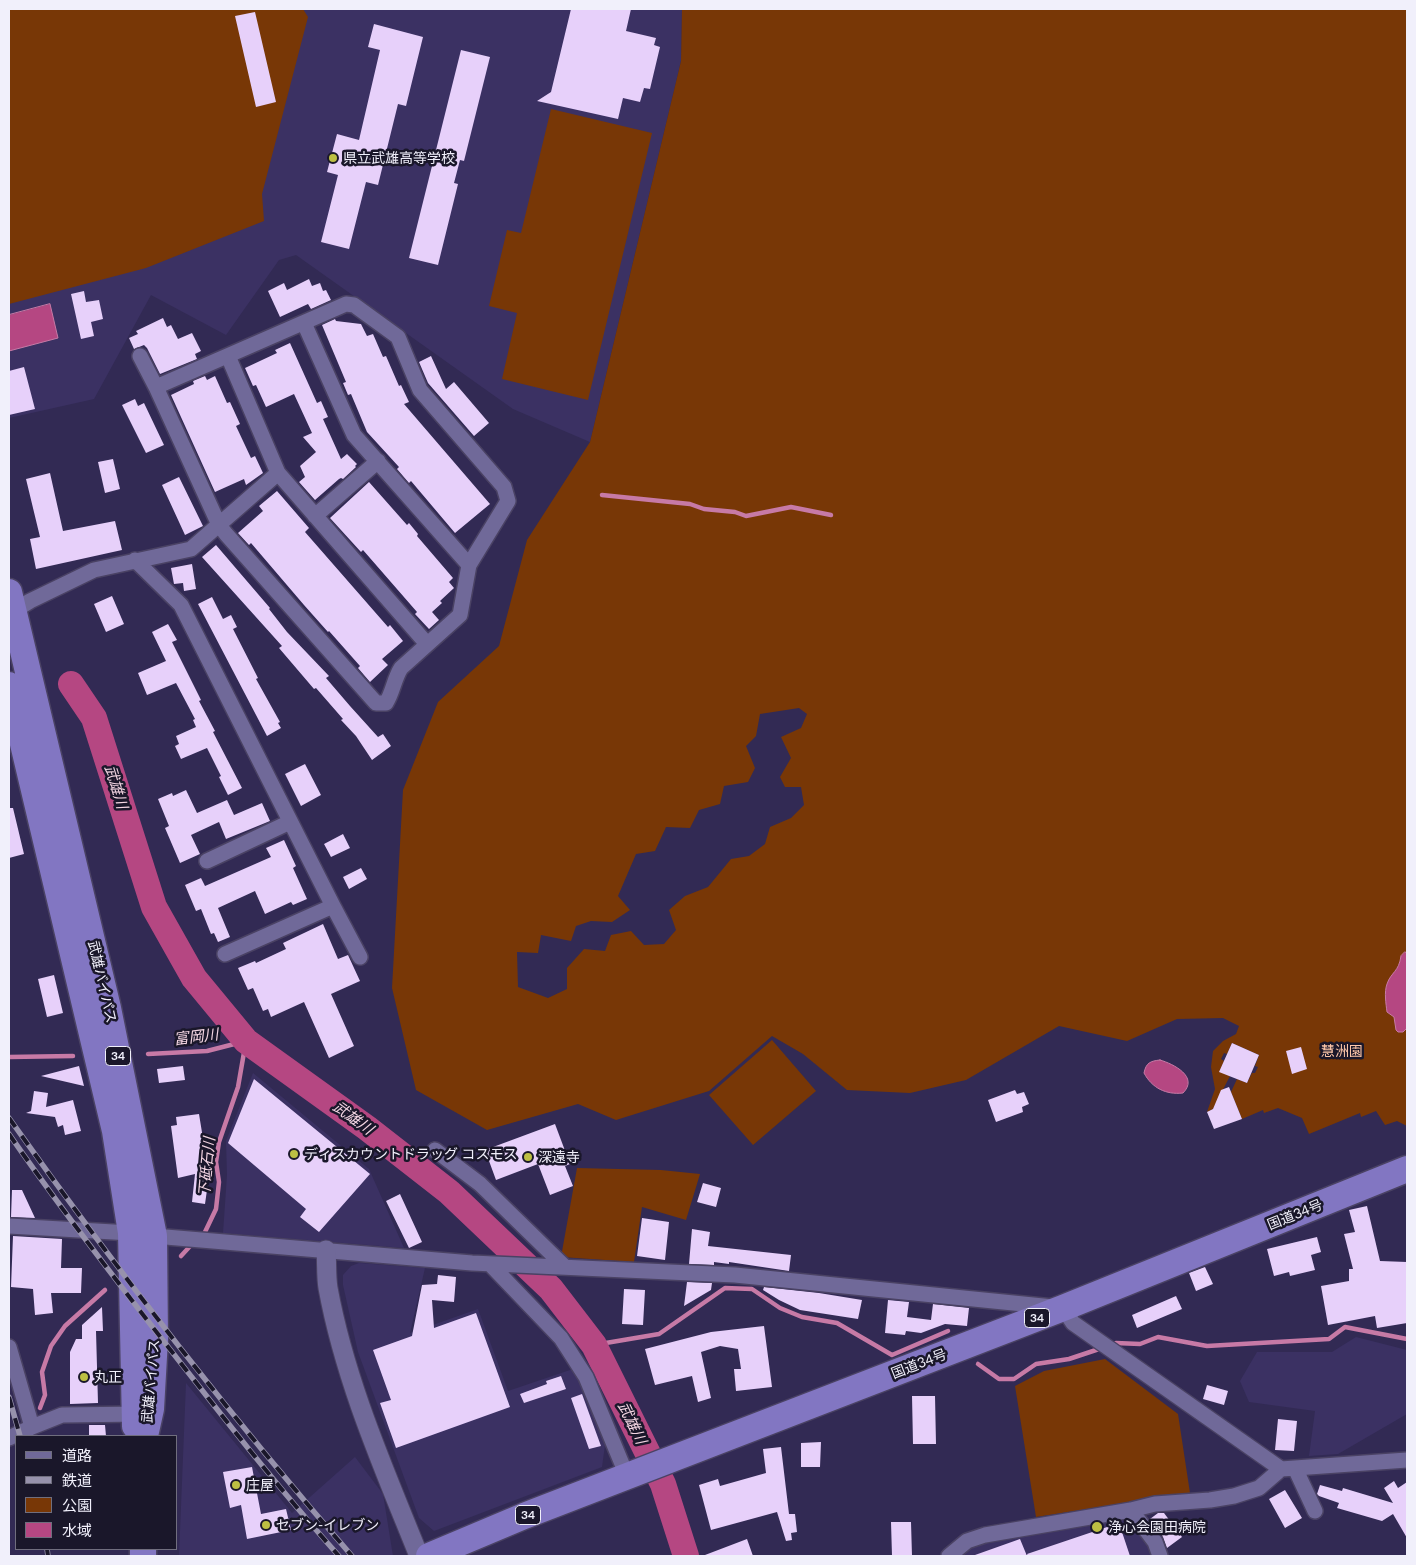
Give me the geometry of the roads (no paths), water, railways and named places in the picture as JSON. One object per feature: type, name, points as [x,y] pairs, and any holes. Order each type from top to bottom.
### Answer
[{"type":"highway","name":"武雄バイパス","points":[[10,606],[108,1008],[142,1234],[141,1425]]},
{"type":"highway","name":"武雄バイパス","points":[[9,685],[115,1131],[142,1234]]},
{"type":"highway","name":"国道34号","points":[[429,1556],[524,1516],[1063,1308],[1407,1169]]},
{"type":"street","points":[[140,356],[220,525],[376,703],[386,703],[401,668],[460,615],[469,565],[508,501],[504,487],[420,390],[398,337],[354,305],[346,304],[156,387]]},
{"type":"street","points":[[304,323],[354,435],[469,565]]},
{"type":"street","points":[[228,356],[278,473],[427,644]]},
{"type":"street","points":[[315,516],[378,461]]},
{"type":"street","points":[[10,606],[30,601],[94,570],[191,549],[278,473]]},
{"type":"street","points":[[135,560],[181,605],[332,906],[360,956]]},
{"type":"street","points":[[207,861],[290,822]]},
{"type":"street","points":[[225,954],[332,906]]},
{"type":"street","points":[[436,1150],[480,1184],[558,1266]]},
{"type":"street","points":[[9,1226],[142,1234],[490,1264],[735,1275],[1063,1308],[1073,1323],[1098,1341],[1288,1468],[1315,1511]]},
{"type":"street","points":[[326,1250],[328,1287],[346,1365],[419,1556]]},
{"type":"street","points":[[490,1264],[561,1338],[586,1377],[627,1476]]},
{"type":"street","points":[[9,1346],[32,1427]]},
{"type":"street","points":[[15,1435],[62,1416],[141,1425]]},
{"type":"street","points":[[949,1556],[967,1541],[985,1535],[1156,1504],[1210,1500],[1234,1496],[1259,1488],[1288,1468],[1407,1460]]},
{"type":"street","points":[[1131,1510],[1155,1542],[1160,1556]]},
{"type":"water","points":[[50,304],[58,338],[9,351],[9,315]]},
{"type":"water","points":[[1405,952],[1407,953],[1407,1028],[1403,1032],[1398,1032],[1394,1017],[1387,1012],[1386,991],[1387,984],[1399,965],[1401,956]]},
{"type":"water","points":[[1160,1060],[1183,1072],[1188,1082],[1183,1093],[1165,1092],[1147,1078],[1144,1073],[1147,1065]]},
{"type":"waterway","points":[[602,495],[690,504],[704,509],[735,512],[746,516],[791,507],[831,515]]},
{"type":"waterway","name":"武雄川","points":[[71,684],[94,718],[154,907],[194,978],[246,1041],[367,1128],[449,1192],[551,1289],[594,1345],[663,1484],[686,1556]]},
{"type":"waterway","name":"下砥石川","points":[[148,1054],[207,1051],[246,1041],[238,1087],[219,1142],[216,1162],[219,1182],[216,1209],[205,1232],[201,1236]]},
{"type":"waterway","name":"富岡川","points":[[9,1057],[73,1056]]},
{"type":"waterway","name":"下砥石川","points":[[181,1256],[193,1243]]},
{"type":"waterway","points":[[594,1345],[659,1334],[725,1288],[752,1289],[780,1308],[802,1317],[837,1323],[892,1355],[948,1331]]},
{"type":"waterway","name":"下砥石川","points":[[40,1408],[45,1395],[42,1372],[51,1346],[65,1326],[105,1290]]},
{"type":"waterway","points":[[1112,1345],[1116,1343],[1140,1344],[1158,1337],[1207,1346],[1329,1339],[1345,1327],[1407,1339]]},
{"type":"waterway","points":[[978,1364],[999,1379],[1014,1379],[1036,1364],[1069,1359],[1102,1348]]},
{"type":"railway","points":[[9,1118],[132,1286],[218,1396],[352,1556]]},
{"type":"railway","points":[[9,1134],[114,1278],[220,1413],[339,1556]]},
{"type":"railway","points":[[9,1397],[20,1435]]},
{"type":"railway","points":[[47,1550],[48,1556]]},
{"type":"place","name":"県立武雄高等学校","points":[[333,158]]},
{"type":"place","name":"ディスカウントドラッグ コスモス","points":[[294,1154]]},
{"type":"place","name":"深遠寺","points":[[528,1157]]},
{"type":"place","name":"丸正","points":[[84,1377]]},
{"type":"place","name":"庄屋","points":[[236,1485]]},
{"type":"place","name":"セブン-イレブン","points":[[266,1525]]},
{"type":"place","name":"浄心会園田病院","points":[[1097,1527]]},
{"type":"park label","name":"慧洲園","points":[[1342,1051]]}]
